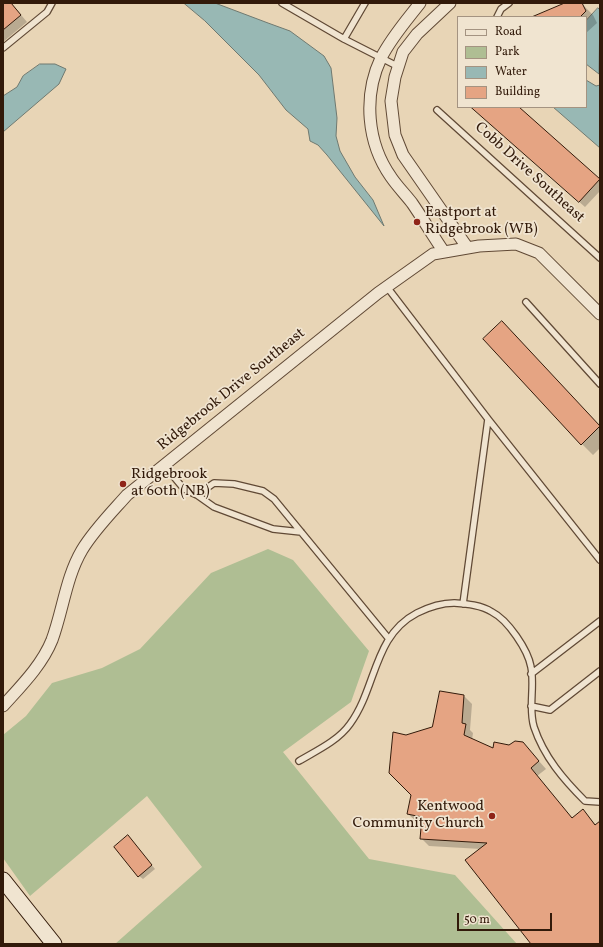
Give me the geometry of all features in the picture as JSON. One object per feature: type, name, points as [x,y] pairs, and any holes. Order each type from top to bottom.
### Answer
[{"type":"main road","points":[[3,880],[54,944]]},
{"type":"street","points":[[420,3],[397,32],[381,58],[375,74],[370,99],[371,133],[376,148],[391,177],[412,203],[444,252]]},
{"type":"street","points":[[450,3],[417,34],[403,52],[391,101],[395,135],[403,155],[414,173],[467,247],[516,244],[539,253],[600,314]]},
{"type":"street","name":"Ridgebrook Drive Southeast","points":[[3,706],[39,663],[52,641],[67,588],[82,550],[104,520],[127,495],[387,287],[433,254],[467,247]]},
{"type":"lane","points":[[3,48],[47,12],[52,3]]},
{"type":"lane","points":[[282,3],[344,39],[399,67]]},
{"type":"lane","points":[[344,39],[365,3]]},
{"type":"lane","points":[[497,16],[500,8],[509,3]]},
{"type":"lane","name":"Cobb Drive Southeast","points":[[437,110],[600,258]]},
{"type":"lane","points":[[387,287],[488,419],[600,560]]},
{"type":"lane","points":[[526,302],[600,384]]},
{"type":"lane","points":[[463,604],[488,419]]},
{"type":"lane","points":[[164,465],[184,489],[197,495],[214,507],[273,529],[301,532]]},
{"type":"lane","points":[[197,495],[214,483],[234,484],[263,491],[274,499],[389,638]]},
{"type":"lane","points":[[299,762],[334,739],[350,725],[370,685],[378,661],[394,630],[408,618],[427,608],[444,603],[474,605],[493,612],[505,622],[522,643],[531,668],[531,706],[534,726],[547,757],[585,801],[591,803],[600,802]]},
{"type":"lane","points":[[531,674],[600,621]]},
{"type":"lane","points":[[531,706],[550,710],[600,671]]},
{"type":"green space","points":[[268,549],[293,560],[369,651],[351,702],[283,752],[369,859],[455,875],[517,944],[115,944],[202,867],[147,796],[30,896],[3,858],[3,735],[26,716],[52,683],[102,668],[140,649],[211,573]]},
{"type":"water","points":[[184,3],[215,3],[290,31],[324,56],[331,68],[337,118],[336,136],[340,151],[355,177],[373,200],[384,226],[327,155],[318,145],[310,141],[308,129],[286,110],[259,75],[205,21]]},
{"type":"water","points":[[598,8],[600,10],[599,74],[587,65],[587,20]]},
{"type":"water","points":[[40,64],[55,64],[66,69],[59,84],[3,132],[3,96],[17,87],[23,76]]},
{"type":"water","points":[[587,81],[596,86],[600,85],[600,148],[554,108],[587,108]]},
{"type":"building","points":[[3,3],[11,3],[21,15],[3,30]]},
{"type":"building","points":[[565,3],[582,3],[586,11],[581,16],[534,16]]},
{"type":"building","points":[[472,108],[520,108],[600,179],[579,202]]},
{"type":"building","points":[[502,321],[600,426],[581,445],[483,339]]},
{"type":"building","name":"Kentwood Community Church","points":[[440,691],[464,695],[462,723],[466,724],[464,735],[493,748],[494,742],[509,745],[515,741],[523,742],[539,761],[531,768],[572,818],[583,809],[595,825],[600,821],[600,944],[531,944],[465,860],[487,843],[420,839],[422,817],[407,814],[411,795],[389,773],[393,732],[406,735],[432,727]]},
{"type":"building","points":[[128,835],[152,865],[138,877],[114,847]]},
{"type":"place","name":"Eastport at Ridgebrook (WB)","points":[[417,222]]},
{"type":"place","name":"Ridgebrook at 60th (NB)","points":[[123,484]]},
{"type":"place","name":"Kentwood Community Church","points":[[492,816]]}]
